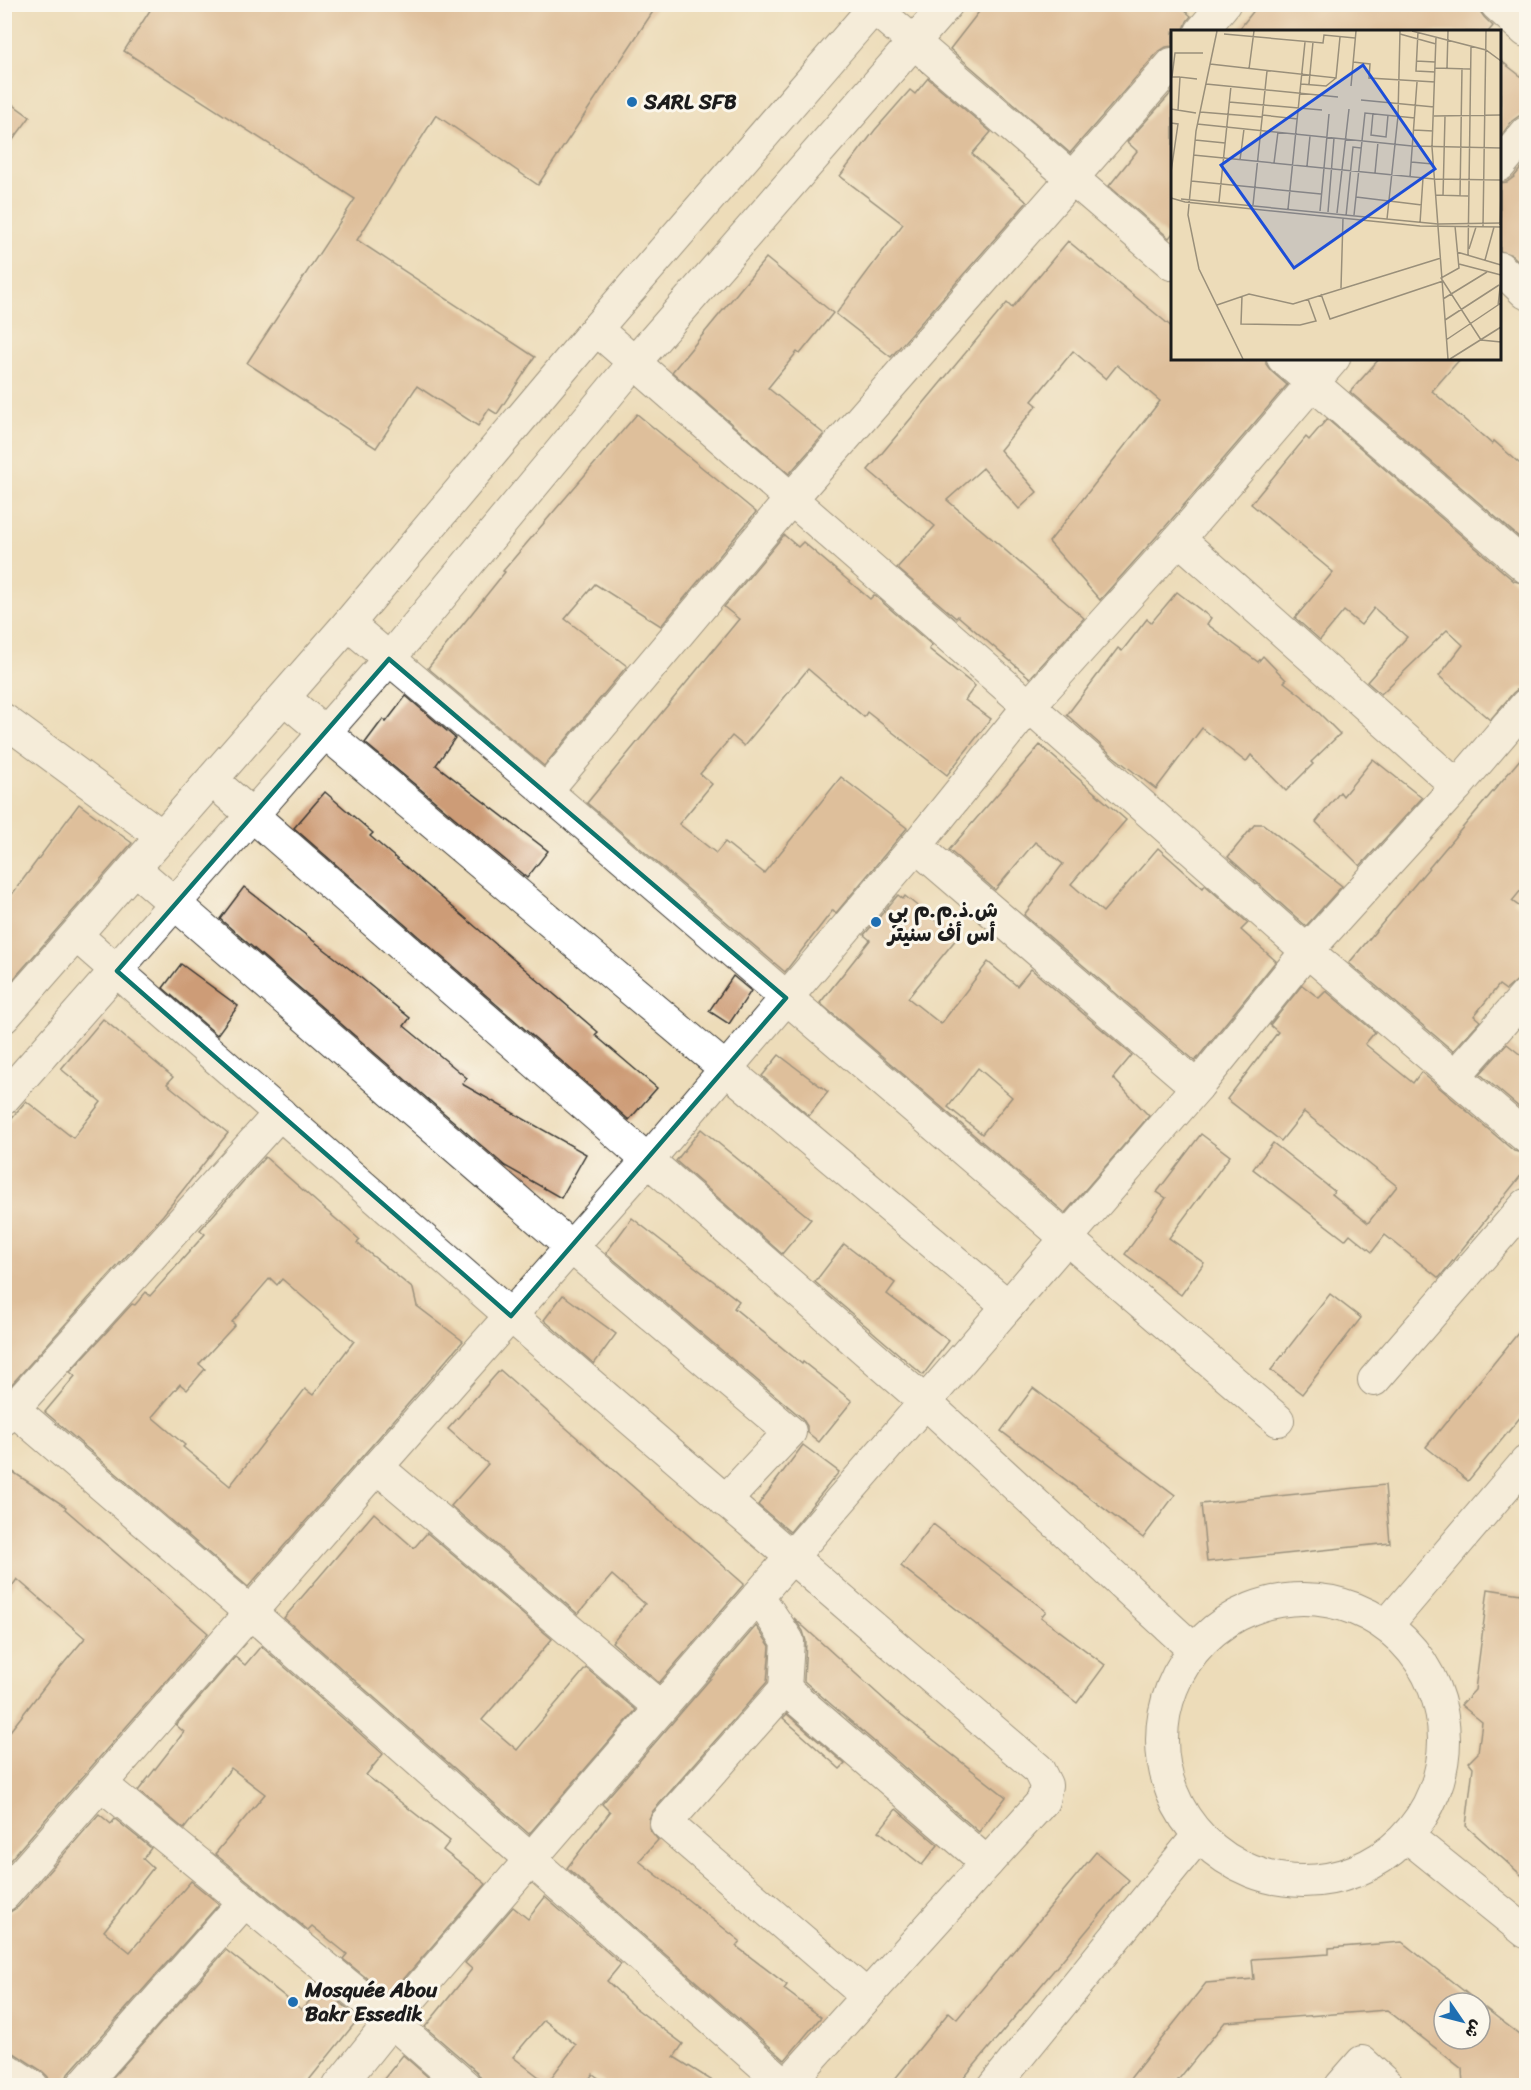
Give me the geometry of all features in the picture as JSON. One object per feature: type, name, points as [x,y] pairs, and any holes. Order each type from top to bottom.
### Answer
[{"type":"street","points":[[4,1098],[389,659],[634,363],[947,4]]},
{"type":"street","points":[[1203,30],[1224,4]]},
{"type":"street","points":[[1496,4],[1527,31]]},
{"type":"street","points":[[4,1017],[213,781],[596,329],[875,6],[1171,262]]},
{"type":"street","points":[[546,791],[791,499],[1171,66]]},
{"type":"street","points":[[1501,164],[1527,133]]},
{"type":"street","points":[[1501,269],[1527,292]]},
{"type":"street","points":[[596,329],[1307,951],[1527,1137]]},
{"type":"street","points":[[1285,360],[1527,567]]},
{"type":"street","points":[[4,1895],[648,1160],[916,846],[1029,706],[1179,539],[1332,360]]},
{"type":"street","points":[[1179,539],[1457,786]]},
{"type":"street","points":[[348,624],[546,791],[1278,1420]]},
{"type":"street","points":[[284,698],[1008,1306]]},
{"type":"street","points":[[339,2085],[391,2021],[1197,1087],[1307,951],[1457,786],[1527,705]]},
{"type":"street","points":[[4,720],[163,837]]},
{"type":"street","points":[[213,781],[925,1402],[1194,1650]]},
{"type":"street","points":[[916,846],[1197,1087]]},
{"type":"street","points":[[135,869],[571,1247],[790,1432],[725,1501]]},
{"type":"street","points":[[77,936],[280,1113],[511,1316],[790,1558],[1038,1769],[1046,1785],[1043,1801],[786,2085],[251,1613],[8,1410],[280,1113]]},
{"type":"street","points":[[1454,1077],[1527,995]]},
{"type":"street","points":[[1374,1380],[1527,1205]]},
{"type":"street","points":[[1387,1625],[1527,1462]]},
{"type":"street","points":[[377,1467],[661,1708]]},
{"type":"street","points":[[758,1596],[788,1641],[785,1689],[666,1823],[867,1996]]},
{"type":"street","points":[[1286,1599],[1321,1599],[1356,1608],[1387,1625],[1412,1648],[1430,1677],[1441,1709],[1444,1743],[1440,1777],[1427,1808],[1407,1836],[1381,1858],[1351,1873],[1319,1881],[1285,1881],[1253,1873],[1223,1857],[1198,1836],[1179,1808],[1166,1777],[1161,1744],[1164,1710],[1176,1678],[1194,1650],[1220,1625],[1251,1608],[1286,1599]]},
{"type":"street","points":[[785,1689],[987,1863]]},
{"type":"street","points":[[101,1784],[391,2021],[465,2085]]},
{"type":"street","points":[[994,2085],[1198,1836]]},
{"type":"street","points":[[1407,1836],[1527,1932]]},
{"type":"street","points":[[82,2085],[245,1901]]},
{"type":"street","points":[[1341,2085],[1362,2062],[1388,2085]]},
{"type":"street","points":[[4,2068],[32,2085]]},
{"type":"highlighted area","points":[[389,659],[786,998],[511,1316],[117,971]]},
{"type":"building","points":[[154,4],[658,4],[538,185],[436,115],[357,240],[535,357],[497,414],[489,409],[478,426],[417,386],[376,448],[247,363],[355,199],[124,51]]},
{"type":"building","points":[[985,4],[1177,4],[1191,16],[1184,30],[1171,30],[1171,46],[1158,52],[1070,153],[950,49]]},
{"type":"building","points":[[1259,4],[1479,4],[1479,10],[1493,26],[1490,30],[1239,30]]},
{"type":"building","points":[[1501,61],[1527,81],[1527,115],[1519,116],[1501,136]]},
{"type":"building","points":[[928,78],[991,132],[972,154],[1027,202],[891,357],[836,314],[903,224],[840,176],[875,130],[910,90],[915,94]]},
{"type":"building","points":[[1171,93],[1171,236],[1169,238],[1109,186],[1137,151],[1127,142]]},
{"type":"building","points":[[4,98],[30,117],[4,152]]},
{"type":"building","points":[[1527,161],[1527,269],[1512,255],[1501,251],[1501,183],[1514,177]]},
{"type":"building","points":[[1068,241],[1171,326],[1171,360],[1266,360],[1271,371],[1287,385],[1100,600],[1049,542],[1160,401],[1117,365],[1106,379],[1073,351],[1032,401],[1037,405],[1000,450],[1037,492],[1019,509],[983,468],[947,500],[1084,618],[1030,678],[958,616],[956,618],[897,568],[935,526],[868,470],[1007,303],[1012,308]]},
{"type":"building","points":[[766,258],[833,313],[800,354],[797,352],[768,388],[824,434],[789,474],[672,372]]},
{"type":"building","points":[[1378,360],[1459,360],[1432,391],[1492,444],[1494,441],[1527,470],[1527,544],[1350,392]]},
{"type":"building","points":[[637,414],[756,512],[661,626],[595,584],[565,619],[627,666],[544,766],[428,668],[505,572],[503,571]]},
{"type":"building","points":[[1327,419],[1514,581],[1527,584],[1527,687],[1519,688],[1513,693],[1490,720],[1439,676],[1463,645],[1447,630],[1381,694],[1367,682],[1407,637],[1374,608],[1361,625],[1344,611],[1320,640],[1295,618],[1333,572],[1251,504],[1306,437],[1309,440]]},
{"type":"building","points":[[784,535],[798,547],[803,542],[870,599],[874,595],[932,645],[929,649],[975,686],[965,700],[991,719],[947,775],[867,712],[864,717],[808,669],[744,746],[732,736],[700,774],[712,784],[679,824],[716,853],[725,842],[764,873],[841,777],[907,828],[836,913],[833,910],[785,972],[587,803],[739,619],[724,607]]},
{"type":"building","points":[[1177,592],[1211,618],[1207,624],[1258,662],[1263,656],[1286,680],[1284,682],[1302,696],[1340,734],[1286,791],[1251,755],[1246,762],[1202,728],[1156,789],[1113,756],[1067,715],[1118,648],[1122,651],[1147,619],[1151,623]]},
{"type":"building","points":[[406,696],[455,738],[436,765],[548,851],[527,878],[365,743],[383,719],[386,722]]},
{"type":"building","points":[[1040,745],[1126,820],[1071,884],[1103,912],[1158,848],[1203,888],[1205,885],[1248,923],[1241,930],[1276,961],[1195,1061],[1024,915],[1063,864],[1035,842],[995,890],[949,850]]},
{"type":"building","points":[[1527,751],[1527,883],[1512,901],[1527,912],[1527,977],[1520,978],[1506,990],[1499,985],[1474,1016],[1480,1021],[1453,1051],[1349,963]]},
{"type":"building","points":[[1373,759],[1422,798],[1360,866],[1316,822],[1340,792],[1343,796]]},
{"type":"building","points":[[325,792],[373,833],[370,836],[598,1032],[595,1035],[657,1088],[629,1120],[294,828]]},
{"type":"building","points":[[79,804],[132,843],[11,982],[4,976],[4,905]]},
{"type":"building","points":[[1255,824],[1263,824],[1342,886],[1306,926],[1228,857]]},
{"type":"building","points":[[244,887],[410,1018],[404,1026],[467,1078],[462,1084],[586,1154],[561,1198],[505,1166],[220,919]]},
{"type":"building","points":[[898,895],[903,899],[905,896],[957,938],[908,998],[941,1024],[988,962],[1017,986],[1031,969],[1132,1055],[1113,1078],[1149,1116],[1065,1213],[820,1003],[870,940],[864,935]],"holes":[[[978,1068],[1012,1097],[982,1134],[948,1107]]]},
{"type":"building","points":[[181,964],[238,1006],[217,1035],[163,988]]},
{"type":"building","points":[[733,976],[751,991],[729,1024],[709,1011]]},
{"type":"building","points":[[1302,985],[1319,998],[1326,991],[1375,1032],[1365,1044],[1413,1083],[1421,1072],[1514,1151],[1527,1154],[1527,1168],[1439,1278],[1385,1235],[1372,1252],[1350,1234],[1345,1240],[1253,1169],[1273,1143],[1334,1191],[1332,1194],[1368,1223],[1397,1186],[1304,1112],[1281,1141],[1227,1099],[1278,1032],[1270,1025]]},
{"type":"building","points":[[103,1019],[173,1077],[167,1084],[228,1133],[163,1215],[11,1385],[4,1383],[4,1127],[26,1101],[73,1138],[101,1102],[61,1069]]},
{"type":"building","points":[[1507,1044],[1527,1060],[1527,1114],[1480,1074]]},
{"type":"building","points":[[779,1055],[828,1092],[809,1116],[762,1076]]},
{"type":"building","points":[[701,1129],[811,1219],[782,1254],[676,1161]]},
{"type":"building","points":[[1201,1134],[1230,1156],[1169,1238],[1204,1263],[1181,1295],[1125,1254],[1166,1198],[1157,1192]]},
{"type":"building","points":[[265,1157],[360,1240],[357,1243],[413,1289],[417,1306],[463,1341],[248,1587],[45,1412],[75,1376],[70,1372],[132,1304],[135,1305],[146,1292],[150,1296],[205,1234],[200,1230]],"holes":[[[270,1278],[277,1285],[282,1279],[354,1341],[313,1395],[305,1389],[230,1486],[183,1447],[185,1445],[152,1417],[180,1384],[187,1390],[205,1369],[199,1364],[235,1325],[232,1322]]]},
{"type":"building","points":[[632,1218],[739,1301],[734,1308],[802,1364],[803,1362],[852,1401],[819,1442],[807,1432],[807,1426],[802,1418],[606,1253]]},
{"type":"building","points":[[844,1244],[895,1283],[887,1294],[949,1341],[923,1375],[815,1282]]},
{"type":"building","points":[[1330,1294],[1361,1318],[1302,1394],[1271,1370]]},
{"type":"building","points":[[563,1295],[616,1334],[594,1364],[544,1320]]},
{"type":"building","points":[[1527,1322],[1527,1409],[1468,1481],[1426,1447]]},
{"type":"building","points":[[500,1370],[744,1584],[659,1683],[612,1642],[645,1604],[612,1575],[578,1614],[451,1506],[488,1464],[448,1429]]},
{"type":"building","points":[[1033,1388],[1175,1495],[1143,1538],[1001,1431]]},
{"type":"building","points":[[803,1445],[839,1472],[790,1532],[758,1505]]},
{"type":"building","points":[[4,1466],[66,1507],[65,1509],[208,1633],[4,1867],[4,1739],[85,1638],[17,1579],[4,1598]]},
{"type":"building","points":[[1385,1485],[1390,1543],[1207,1562],[1201,1504]]},
{"type":"building","points":[[374,1513],[414,1548],[427,1533],[552,1639],[482,1720],[517,1750],[586,1668],[636,1710],[529,1834],[284,1618]]},
{"type":"building","points":[[933,1524],[1046,1611],[1041,1617],[1105,1665],[1077,1703],[901,1566]]},
{"type":"building","points":[[1488,1589],[1527,1595],[1527,1880],[1466,1826],[1473,1767],[1469,1762],[1478,1753],[1482,1722],[1461,1705],[1475,1690]]},
{"type":"building","points":[[794,1618],[898,1712],[1006,1797],[979,1832],[804,1681],[806,1641],[803,1631]]},
{"type":"building","points":[[756,1626],[770,1646],[767,1682],[653,1811],[649,1819],[649,1828],[658,1840],[639,1861],[740,1941],[736,1946],[787,1985],[784,1989],[821,2017],[785,2060],[567,1868],[610,1812],[602,1804]]},
{"type":"building","points":[[261,1646],[383,1754],[366,1775],[450,1841],[443,1850],[486,1884],[389,1996],[343,1959],[347,1954],[312,1926],[308,1930],[215,1854],[265,1794],[231,1768],[184,1829],[138,1791],[184,1732],[176,1725],[235,1657],[245,1665]]},
{"type":"building","points":[[787,1714],[845,1764],[840,1769],[783,1718]]},
{"type":"building","points":[[896,1809],[938,1845],[922,1865],[879,1831]]},
{"type":"building","points":[[99,1814],[111,1824],[115,1819],[151,1848],[143,1859],[153,1868],[104,1931],[130,1952],[191,1881],[219,1904],[68,2074],[64,2085],[50,2085],[48,2077],[42,2071],[14,2053],[4,2050],[4,1912],[10,1912],[18,1907]]},
{"type":"building","points":[[1096,1852],[1129,1880],[958,2085],[890,2085],[949,2012],[957,2019]]},
{"type":"building","points":[[545,1897],[621,1964],[607,1981],[634,2007],[683,2044],[674,2057],[719,2085],[608,2085],[593,2074],[584,2085],[482,2085],[477,2072],[425,2027],[472,1969],[465,1963],[513,1907],[528,1919]],"holes":[[[544,2020],[576,2045],[547,2083],[513,2057]]]},
{"type":"building","points":[[1402,1942],[1464,1991],[1432,1991],[1432,2045],[1387,2010],[1225,2022],[1174,2085],[1125,2085],[1206,1983],[1254,1979],[1252,1959],[1329,1954],[1329,1948]]},
{"type":"building","name":"Mosquée Abou Bakr Essedik","points":[[226,1950],[302,2010],[321,1987],[359,2018],[305,2085],[106,2085]]},
{"type":"building","points":[[1492,2013],[1525,2039],[1527,2085],[1463,2085],[1462,2069],[1439,2051],[1492,2051]]},
{"type":"building","points":[[403,2055],[437,2085],[379,2085]]},
{"type":"place","name":"SARL SFB","points":[[632,102]]},
{"type":"place","name":"ش.ذ.م.م بي أس أف سنيتر","points":[[876,922]]},
{"type":"place","name":"Mosquée Abou Bakr Essedik","points":[[293,2002]]}]
